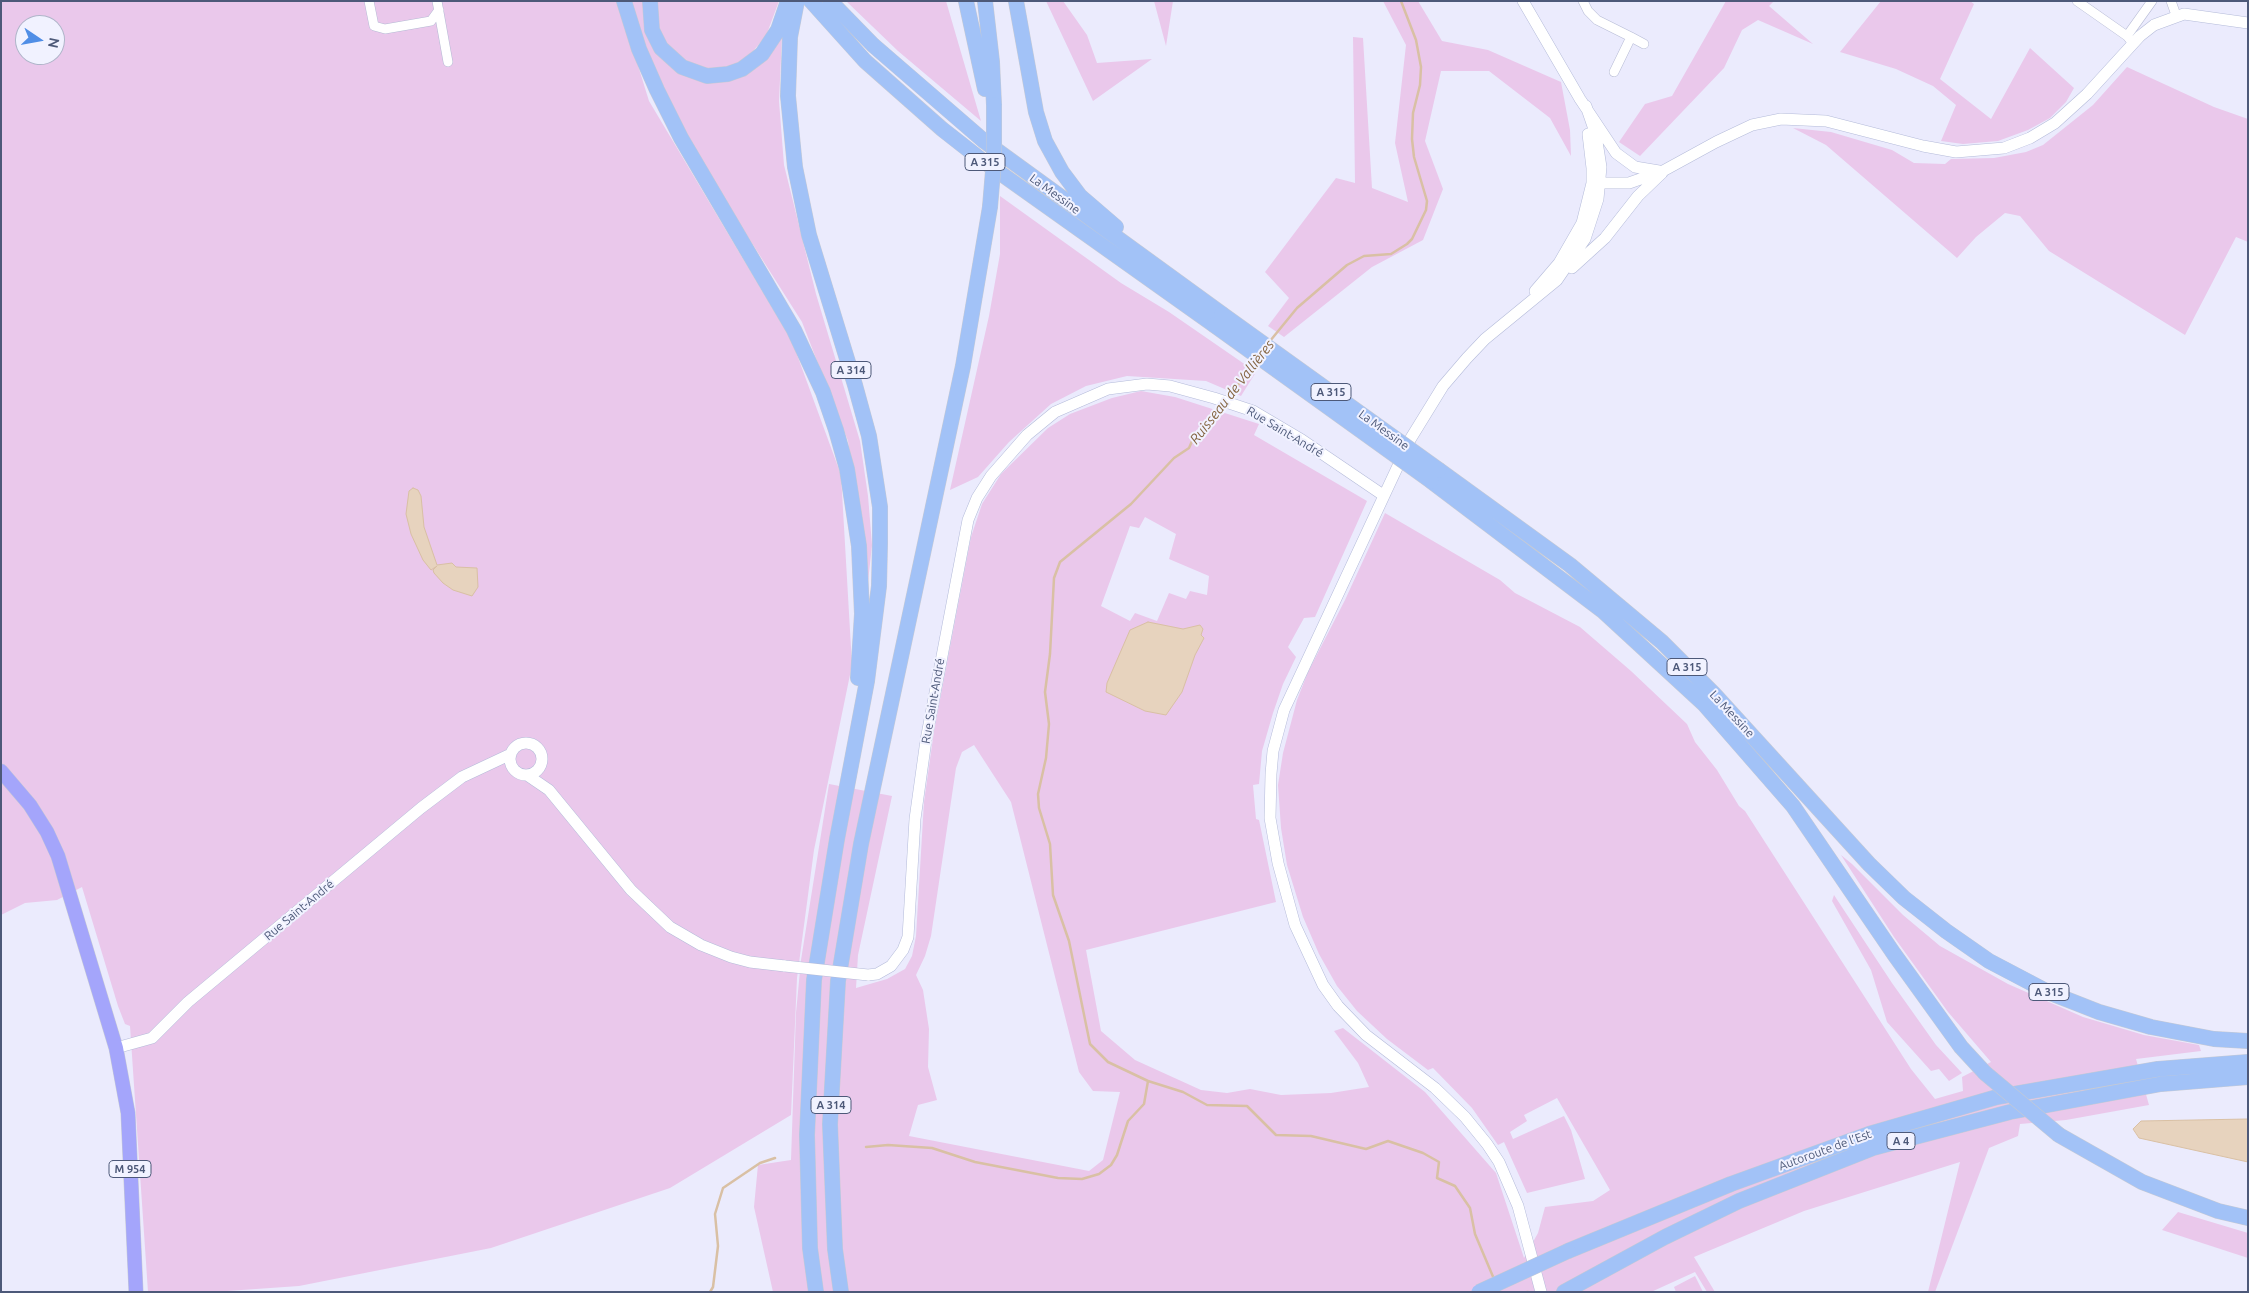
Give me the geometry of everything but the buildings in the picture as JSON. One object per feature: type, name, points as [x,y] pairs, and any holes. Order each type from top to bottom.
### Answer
[{"type":"highway","points":[[624,1],[639,48],[657,90],[681,138],[794,330],[823,392],[836,430],[847,468],[859,546],[862,614],[858,675],[862,707]]},
{"type":"highway","points":[[650,1],[651,25],[661,48],[682,67],[707,76],[728,74],[750,64],[768,47],[781,24],[788,1]]},
{"type":"highway","name":"A 314","points":[[797,1],[790,37],[788,104],[800,200],[864,419],[875,471],[880,507],[879,586],[862,707],[837,839],[814,980],[807,1135],[810,1248],[816,1292]]},
{"type":"highway","points":[[802,1],[865,61]]},
{"type":"highway","name":"La Messine","points":[[811,1],[865,61],[979,158],[1218,320],[1435,476],[1570,565],[1662,642],[1780,764],[1836,829],[1904,898],[1989,961],[2048,992],[2099,1012],[2151,1027],[2214,1039],[2248,1041]]},
{"type":"highway","name":"La Messine","points":[[830,1],[873,45],[984,141],[1172,279],[1218,320]]},
{"type":"highway","points":[[966,1],[990,102]]},
{"type":"highway","name":"A 314","points":[[841,1292],[835,1249],[830,1124],[838,981],[861,844],[961,375],[976,293],[994,159],[990,102],[992,62],[985,1]]},
{"type":"highway","points":[[1016,1],[1036,112],[1052,156],[1085,200],[1172,279]]},
{"type":"highway","name":"La Messine","points":[[1435,476],[1562,577],[1675,674],[1734,738],[1793,806],[1899,962],[1961,1047],[1985,1073],[2059,1135],[2142,1182],[2218,1211],[2248,1218]]},
{"type":"highway","name":"Autoroute de l’Est","points":[[1479,1292],[1568,1251],[1731,1184],[1869,1134],[1988,1100],[2158,1069],[2248,1062]]},
{"type":"highway","name":"Autoroute de l’Est","points":[[1564,1292],[1578,1283],[1739,1201],[1873,1148],[2010,1112],[2161,1084],[2248,1078]]},
{"type":"main road","points":[[1523,1],[1583,102],[1616,153],[1635,167],[1663,171]]},
{"type":"main road","points":[[1596,184],[1628,183],[1663,171],[1716,142],[1743,130],[1781,120],[1826,121],[1946,151],[1970,152],[2004,148],[2030,138],[2055,123],[2087,94],[2129,43],[2154,25],[2176,15],[2198,14],[2248,22]]},
{"type":"main road","points":[[1557,280],[1585,239],[1595,213],[1599,152],[1583,102]]},
{"type":"main road","points":[[1541,1292],[1518,1206],[1499,1162],[1487,1144],[1448,1100],[1366,1035],[1338,1006],[1307,954],[1293,916],[1276,854],[1270,818],[1270,774],[1284,710],[1383,495],[1412,438],[1443,386],[1466,358],[1605,238],[1638,196],[1663,171]]},
{"type":"main road","points":[[1514,315],[1550,275],[1570,246],[1582,223],[1596,184]]},
{"type":"main road","name":"Rue Saint-André","points":[[527,775],[549,790],[631,890],[670,927],[701,945],[731,957],[750,962],[868,975],[877,974],[891,966],[903,950],[908,937],[915,819],[926,740],[961,549],[977,498],[991,476],[1027,435],[1055,412],[1108,389],[1147,384],[1170,386],[1243,407],[1302,440],[1383,495]]},
{"type":"main road","points":[[531,744],[539,751],[541,764],[536,772],[527,775],[517,773],[513,769],[511,754],[518,745],[531,744]]},
{"type":"main road","name":"Rue Saint-André","points":[[116,1048],[152,1038],[188,1002],[421,808],[462,776],[511,754]]},
{"type":"main road","name":"Rue Saint-André","points":[[541,764],[549,790]]},
{"type":"main road","points":[[481,767],[513,769]]},
{"type":"main road","name":"M 954","points":[[1,771],[30,805],[47,832],[58,856],[116,1048],[128,1113],[136,1292]]},
{"type":"street","points":[[369,1],[374,26],[385,29],[431,21],[438,6]]},
{"type":"street","points":[[1584,1],[1588,11],[1597,20],[1644,44]]},
{"type":"street","points":[[2077,1],[2129,43],[2152,1]]},
{"type":"street","points":[[2171,1],[2176,15]]},
{"type":"street","points":[[438,6],[448,62]]},
{"type":"street","points":[[1614,72],[1631,38]]},
{"type":"shaded area","points":[[1,1],[618,1],[649,101],[792,341],[841,475],[852,665],[814,850],[797,978],[791,1115],[670,1188],[491,1248],[299,1286],[213,1292],[148,1292],[130,1026],[125,1024],[118,1006],[82,887],[57,900],[25,903],[1,915]]},
{"type":"shaded area","points":[[630,1],[644,1],[646,29],[651,42],[721,81],[782,36],[779,101],[784,165],[816,294],[860,441],[868,496],[872,545],[868,582],[848,441],[802,322],[698,158],[648,56]]},
{"type":"shaded area","points":[[657,1],[779,1],[766,36],[748,57],[730,67],[708,70],[691,65],[676,55],[662,38],[656,22]]},
{"type":"shaded area","points":[[846,1],[946,1],[981,121],[898,51]]},
{"type":"shaded area","points":[[1046,1],[1063,1],[1087,35],[1097,63],[1152,59],[1093,101]]},
{"type":"shaded area","points":[[1154,1],[1173,1],[1166,46]]},
{"type":"shaded area","points":[[1383,1],[1418,1],[1442,41],[1488,50],[1561,82],[1570,130],[1571,156],[1550,118],[1489,71],[1441,71],[1425,141],[1443,189],[1423,240],[1372,267],[1284,337],[1268,326],[1289,298],[1265,272],[1336,178],[1355,183],[1353,37],[1363,38],[1372,188],[1408,202],[1395,143],[1406,45]]},
{"type":"shaded area","points":[[1726,1],[1774,1],[1769,6],[1813,44],[1758,20],[1742,30],[1724,68],[1640,156],[1619,142],[1645,104],[1672,96]]},
{"type":"shaded area","points":[[1881,1],[1970,1],[1974,4],[1940,79],[1991,119],[2030,48],[2074,88],[2066,102],[2050,118],[2028,130],[1998,141],[1963,144],[1941,141],[1956,105],[1933,86],[1896,69],[1840,52]]},
{"type":"shaded area","points":[[2127,67],[2214,107],[2248,119],[2248,242],[2236,237],[2185,335],[2049,251],[2020,216],[2005,213],[1976,237],[1957,258],[1826,145],[1793,128],[1831,132],[1892,150],[1914,163],[1945,164],[1951,159],[1994,158],[2026,152],[2043,145],[2093,105]]},
{"type":"shaded area","points":[[1000,196],[1121,283],[1169,312],[1256,372],[1241,396],[1206,381],[1127,376],[1086,386],[1051,404],[1009,442],[978,477],[950,490],[989,316],[1000,254]]},
{"type":"shaded area","points":[[1141,391],[1175,397],[1259,424],[1254,435],[1367,501],[1315,617],[1304,618],[1288,647],[1296,657],[1283,684],[1273,713],[1262,751],[1259,784],[1253,785],[1256,819],[1259,820],[1276,902],[1086,950],[1101,1031],[1135,1060],[1201,1090],[1227,1093],[1250,1089],[1281,1095],[1331,1093],[1369,1087],[1358,1063],[1334,1031],[1343,1028],[1425,1092],[1496,1173],[1524,1258],[1538,1233],[1545,1207],[1593,1201],[1610,1190],[1557,1098],[1524,1115],[1527,1121],[1510,1132],[1513,1139],[1564,1116],[1571,1130],[1585,1179],[1527,1193],[1504,1142],[1498,1145],[1472,1108],[1433,1068],[1428,1070],[1387,1039],[1357,1011],[1337,986],[1319,954],[1303,917],[1287,865],[1281,828],[1278,785],[1283,753],[1297,700],[1308,672],[1345,600],[1385,513],[1500,580],[1515,593],[1580,627],[1631,671],[1687,724],[1695,742],[1717,770],[1739,806],[1745,811],[1911,1069],[1935,1099],[1963,1091],[1962,1077],[1991,1062],[1948,1012],[1894,937],[1841,855],[1903,915],[1940,946],[2008,984],[2083,1017],[2144,1035],[2199,1045],[2201,1051],[2136,1059],[2149,1105],[2066,1120],[2020,1124],[2018,1136],[1989,1148],[1935,1292],[1928,1292],[1960,1162],[1804,1211],[1694,1257],[1715,1292],[1707,1292],[1695,1272],[1651,1292],[773,1292],[754,1207],[758,1165],[791,1160],[796,1013],[801,960],[829,784],[892,796],[858,955],[856,988],[887,979],[905,969],[912,956],[916,936],[924,802],[934,731],[971,537],[982,504],[1001,474],[1048,428],[1070,414],[1112,398]],"holes":[[[1145,517],[1176,534],[1169,559],[1209,576],[1207,595],[1190,591],[1186,599],[1169,593],[1157,621],[1135,613],[1130,621],[1101,606],[1130,526],[1139,528]],[[974,745],[1011,802],[1079,1072],[1093,1091],[1120,1092],[1103,1160],[1089,1171],[909,1136],[918,1105],[937,1100],[928,1067],[929,1029],[923,990],[916,975],[925,956],[931,936],[956,768],[962,752]]]},
{"type":"shaded area","points":[[413,488],[418,490],[421,496],[424,527],[437,565],[452,563],[456,567],[477,568],[478,587],[472,596],[453,590],[443,583],[434,573],[433,570],[437,566],[431,570],[423,560],[411,534],[406,514],[409,491]]},
{"type":"shaded area","points":[[1148,622],[1183,629],[1200,625],[1203,629],[1201,635],[1204,638],[1195,655],[1182,692],[1166,715],[1145,711],[1106,692],[1107,683],[1130,630]]},
{"type":"shaded area","points":[[1834,895],[1892,983],[1936,1045],[1962,1073],[1949,1081],[1939,1069],[1931,1071],[1887,1022],[1871,970],[1832,901]]},
{"type":"shaded area","points":[[2248,1119],[2248,1162],[2139,1138],[2133,1129],[2141,1121]]},
{"type":"shaded area","points":[[2178,1212],[2248,1233],[2248,1258],[2162,1230]]},
{"type":"shaded area","points":[[1695,1276],[1703,1292],[1676,1292],[1674,1287]]},
{"type":"waterway","name":"Ruisseau de Vallières","points":[[1270,341],[1297,308],[1347,265],[1364,256],[1391,254],[1407,244],[1412,239],[1426,210],[1427,201],[1414,157],[1412,139],[1413,113],[1420,85],[1421,67],[1416,40],[1401,1]]},
{"type":"waterway","name":"Ruisseau de Vallières","points":[[1228,399],[1255,361]]},
{"type":"waterway","name":"Ruisseau de Vallières","points":[[866,1147],[888,1145],[932,1148],[975,1162],[1058,1178],[1082,1179],[1099,1174],[1111,1165],[1117,1155],[1128,1121],[1144,1104],[1148,1081],[1108,1062],[1090,1044],[1069,941],[1053,895],[1050,844],[1039,808],[1038,794],[1046,758],[1049,724],[1045,692],[1050,654],[1054,578],[1060,562],[1131,504],[1174,458],[1189,448],[1193,439],[1224,406]]},
{"type":"waterway","points":[[1148,1081],[1183,1092],[1207,1105],[1247,1106],[1276,1135],[1311,1136],[1366,1149],[1388,1141],[1423,1153],[1439,1162],[1437,1178],[1455,1186],[1470,1208],[1475,1234],[1494,1279]]},
{"type":"waterway","name":"Ruisseau de Vallières","points":[[710,1292],[713,1287],[718,1246],[715,1214],[723,1188],[760,1163],[775,1158]]}]
